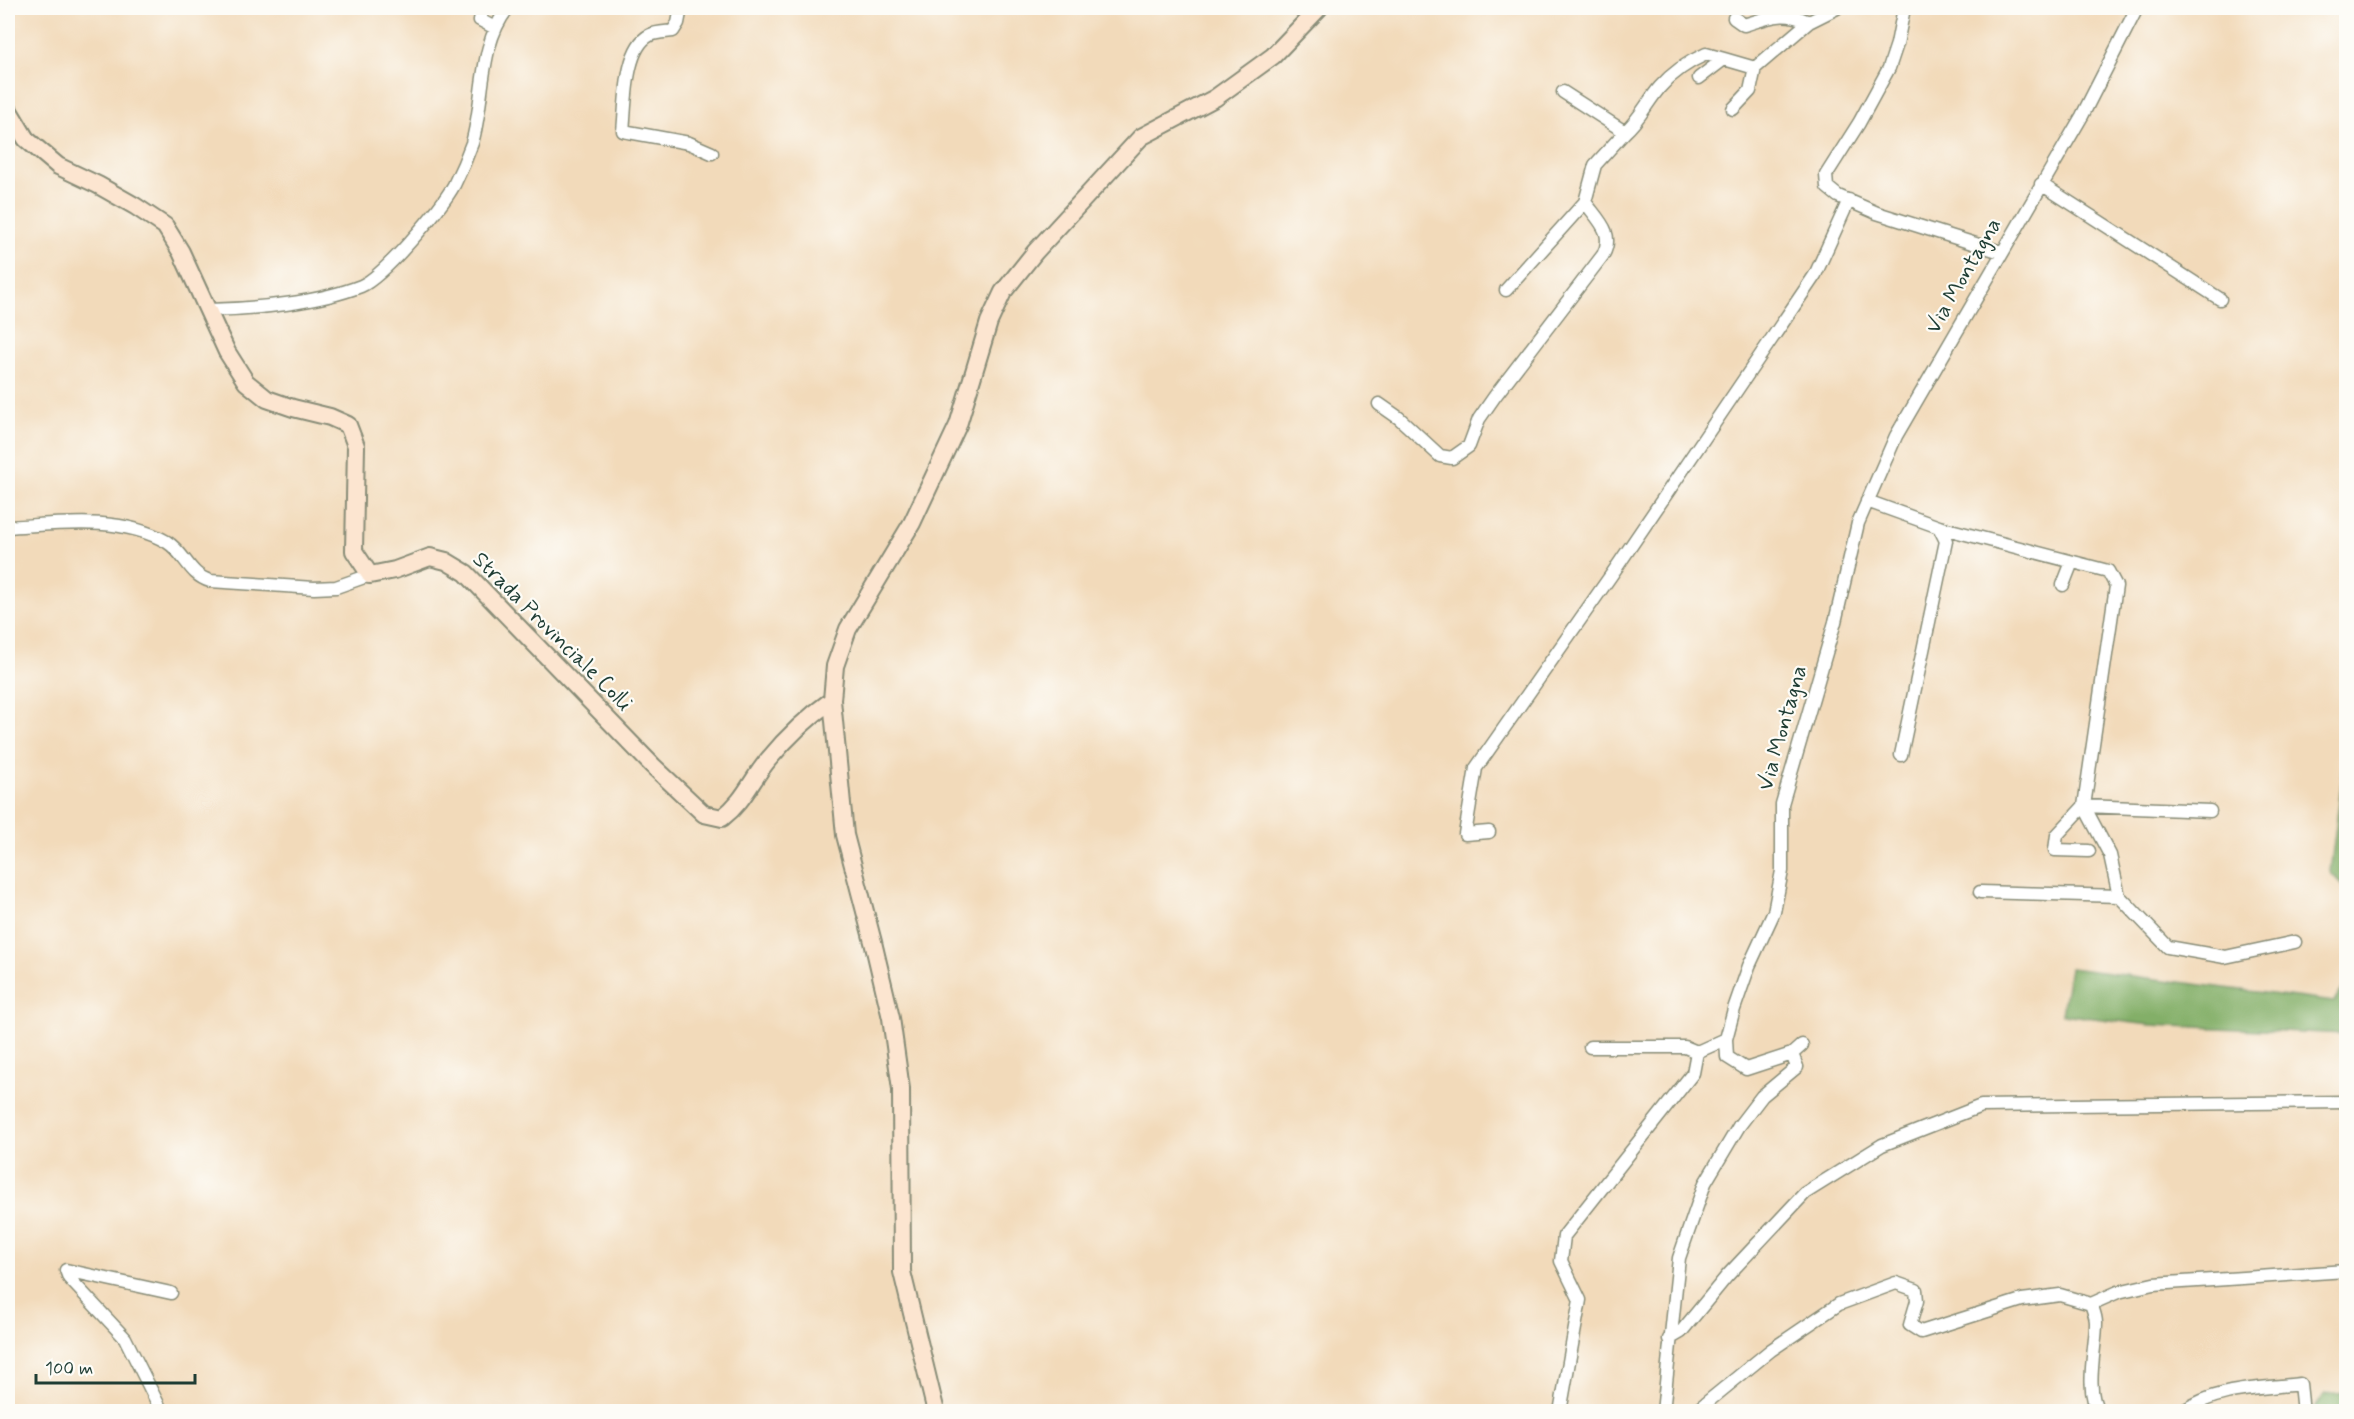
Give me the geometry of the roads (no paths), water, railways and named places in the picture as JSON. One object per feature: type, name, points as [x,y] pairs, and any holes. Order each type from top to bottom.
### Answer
[{"type":"main road","points":[[936,1412],[902,1272],[901,1089],[888,1007],[844,835],[832,700],[835,666],[848,629],[912,523],[958,425],[989,322],[1003,292],[1035,252],[1141,137],[1215,98],[1273,56],[1319,8]]},
{"type":"main road","points":[[8,109],[26,139],[58,166],[108,190],[165,226],[181,252],[227,352],[246,382],[267,399],[330,417],[348,425],[356,446],[354,551],[370,575]]},
{"type":"main road","name":"Strada Provinciale Colli","points":[[370,575],[395,570],[430,557],[446,561],[466,573],[653,766],[704,814],[722,818],[737,806],[767,762],[806,719],[832,700]]},
{"type":"street","points":[[483,8],[480,20],[495,28]]},
{"type":"street","points":[[208,310],[246,310],[305,301],[363,285],[388,265],[416,234],[453,186],[472,143],[492,36],[508,8]]},
{"type":"street","points":[[681,8],[678,23],[673,31],[650,35],[642,41],[631,57],[623,131],[689,143],[712,153]]},
{"type":"street","points":[[1733,109],[1750,91],[1755,68],[1809,22],[1837,8]]},
{"type":"street","points":[[1904,8],[1897,44],[1889,68],[1859,123],[1826,175],[1827,187],[1838,196],[1877,213],[2001,252]]},
{"type":"street","name":"Via Montagna","points":[[1726,1039],[1749,966],[1774,912],[1782,870],[1782,804],[1835,622],[1858,522],[1896,436],[2082,116],[2137,8]]},
{"type":"street","points":[[1734,18],[1744,25],[1778,14],[1795,16],[1809,22]]},
{"type":"street","points":[[1506,290],[1585,202],[1595,165],[1636,123],[1660,87],[1688,62],[1706,54],[1755,68]]},
{"type":"street","points":[[1699,78],[1724,59]]},
{"type":"street","points":[[1563,92],[1625,132]]},
{"type":"street","points":[[2041,184],[2220,299]]},
{"type":"street","points":[[1489,832],[1465,834],[1476,768],[1612,574],[1815,275],[1849,201]]},
{"type":"street","points":[[1379,404],[1399,418],[1440,456],[1452,458],[1469,446],[1479,419],[1495,396],[1604,255],[1608,245],[1608,234],[1585,202]]},
{"type":"street","points":[[1867,501],[1939,527],[2108,571],[2116,586],[2084,807],[2057,835],[2055,850],[2089,851]]},
{"type":"street","points":[[8,527],[68,524],[136,529],[169,544],[181,553],[199,578],[210,581],[314,588],[336,587],[370,575]]},
{"type":"street","points":[[1901,755],[1946,541],[1939,527]]},
{"type":"street","points":[[2062,585],[2072,562]]},
{"type":"street","points":[[2084,807],[2210,811]]},
{"type":"street","points":[[2084,807],[2110,855],[2118,896],[2168,948],[2225,957],[2295,942]]},
{"type":"street","points":[[1980,892],[2118,896]]},
{"type":"street","points":[[1590,1047],[1685,1047],[1697,1052],[1726,1039],[1727,1057],[1746,1069],[1792,1054],[1802,1045]]},
{"type":"street","points":[[1560,1412],[1580,1300],[1561,1261],[1564,1236],[1693,1073],[1697,1052]]},
{"type":"street","points":[[1663,1412],[1678,1258],[1705,1183],[1739,1126],[1762,1096],[1797,1067],[1792,1054]]},
{"type":"street","points":[[1669,1339],[1681,1332],[1727,1276],[1805,1193],[1882,1145],[1981,1106],[2346,1102]]},
{"type":"street","points":[[162,1412],[125,1338],[69,1278],[66,1270],[171,1293]]},
{"type":"street","points":[[1695,1412],[1771,1350],[1839,1304],[1896,1283],[1916,1290],[1917,1301],[1910,1325],[1921,1332],[2022,1300],[2060,1295],[2091,1304],[2118,1292],[2152,1284],[2346,1271]]},
{"type":"street","points":[[2091,1304],[2096,1320],[2092,1369],[2093,1403],[2099,1412]]},
{"type":"street","points":[[2182,1412],[2197,1401],[2221,1392],[2300,1384],[2303,1412]]}]
